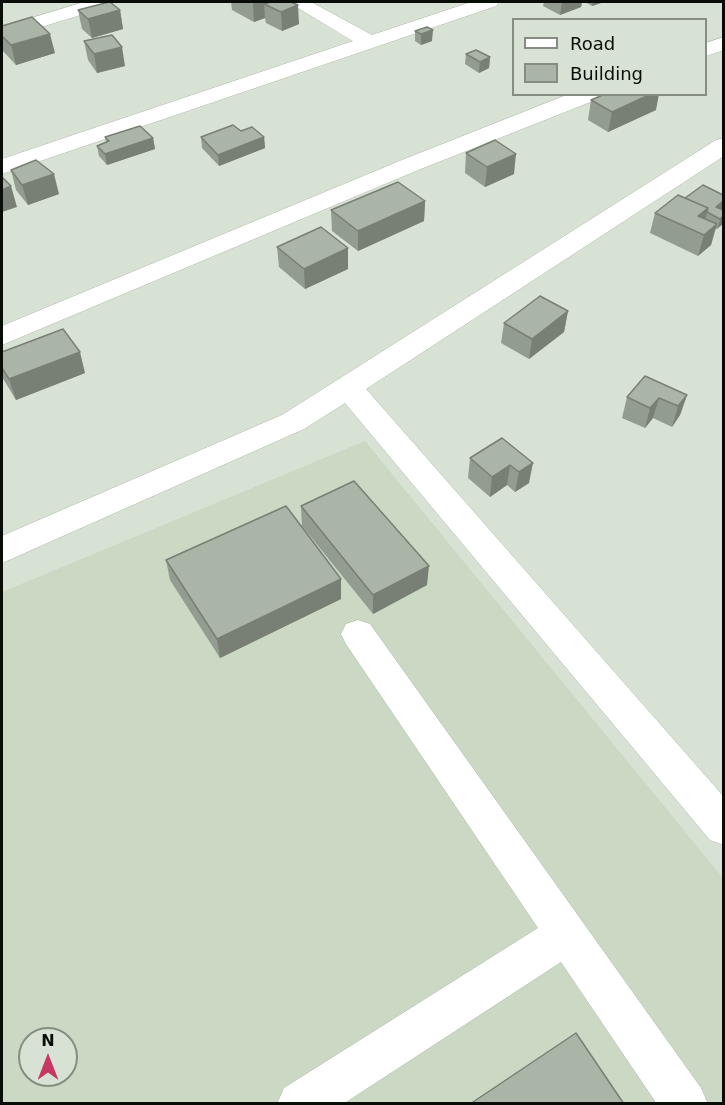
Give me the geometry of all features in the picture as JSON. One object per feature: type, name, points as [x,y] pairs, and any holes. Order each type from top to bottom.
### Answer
[{"type":"street","points":[[2,33],[103,2]]},
{"type":"street","points":[[298,2],[371,43]]},
{"type":"street","points":[[2,167],[489,2]]},
{"type":"street","points":[[707,49],[723,43]]},
{"type":"street","points":[[2,336],[410,165],[585,96]]},
{"type":"street","points":[[2,550],[293,422],[723,145]]},
{"type":"street","points":[[347,386],[723,827]]},
{"type":"street","points":[[358,634],[685,1104]]},
{"type":"street","points":[[300,1104],[568,933]]},
{"type":"shaded area","points":[[365,441],[723,878],[723,1103],[2,1104],[2,592]]},
{"type":"building","points":[[110,2],[120,10],[88,19],[78,10]]},
{"type":"building","points":[[291,2],[298,5],[281,12],[264,4]]},
{"type":"building","points":[[32,17],[50,34],[11,45],[2,36],[2,26]]},
{"type":"building","points":[[427,27],[433,30],[421,34],[415,31]]},
{"type":"building","points":[[112,35],[122,47],[94,54],[84,41]]},
{"type":"building","points":[[476,50],[490,57],[480,62],[466,54]]},
{"type":"building","points":[[600,96],[647,96],[612,112],[591,100]]},
{"type":"building","points":[[233,125],[241,131],[252,127],[264,137],[218,155],[201,137]]},
{"type":"building","points":[[140,126],[153,138],[105,154],[97,146],[109,141],[105,137]]},
{"type":"building","points":[[495,140],[516,154],[487,167],[466,153]]},
{"type":"building","points":[[36,160],[54,174],[22,185],[11,170]]},
{"type":"building","points":[[2,177],[11,186],[2,190]]},
{"type":"building","points":[[398,182],[425,201],[358,231],[331,210]]},
{"type":"building","points":[[703,185],[723,195],[723,201],[716,207],[723,210],[723,216],[720,219],[707,212],[708,208],[685,198]]},
{"type":"building","points":[[678,195],[708,208],[698,216],[717,224],[704,235],[655,213]]},
{"type":"building","points":[[321,227],[348,248],[304,269],[277,247]]},
{"type":"building","points":[[540,296],[568,311],[532,339],[504,323]]},
{"type":"building","points":[[63,329],[80,352],[9,379],[2,368],[2,352]]},
{"type":"building","points":[[645,376],[687,395],[678,406],[659,398],[650,408],[627,397]]},
{"type":"building","points":[[502,438],[533,463],[519,472],[510,465],[492,477],[470,458]]},
{"type":"building","points":[[354,481],[429,566],[373,595],[301,506]]},
{"type":"building","points":[[286,506],[341,579],[217,639],[166,560]]},
{"type":"building","points":[[576,1033],[624,1104],[470,1104]]}]
